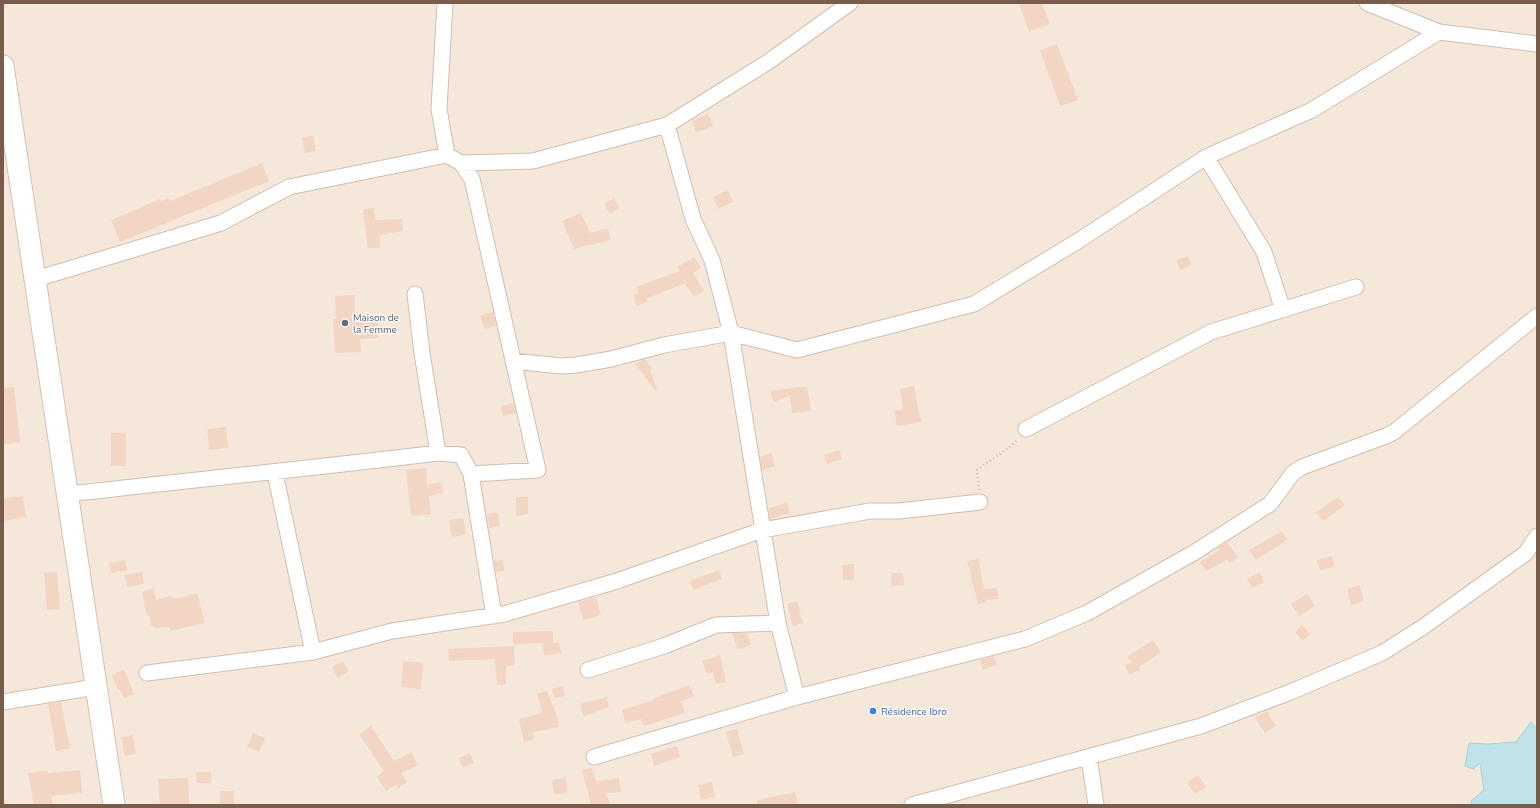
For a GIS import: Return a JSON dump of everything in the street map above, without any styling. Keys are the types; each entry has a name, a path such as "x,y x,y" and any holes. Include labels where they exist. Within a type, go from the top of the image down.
{"main road":[{"path":"3,66 114,805"}],"street":[{"path":"445,3 439,109 447,155"},
{"path":"461,163 533,161 667,124 768,62 850,3"},
{"path":"1367,3 1440,32 1537,44"},
{"path":"513,361 561,366 576,365 611,359 664,345 731,333 797,350 974,304 1078,241 1206,157 1312,110 1440,32"},
{"path":"667,124 678,158 693,219 712,260 731,333 778,623 797,697"},
{"path":"36,279 221,223 289,187 447,155 461,163 472,179 538,470 471,474"},
{"path":"1206,157 1264,252 1283,310"},
{"path":"1026,429 1211,332 1356,287"},
{"path":"415,294 422,353 438,453"},
{"path":"594,757 797,697 1025,640 1086,613 1195,552 1270,504 1293,473 1302,467 1314,461 1394,432 1537,316"},
{"path":"68,494 227,476 275,473 438,453 461,454 471,474 494,616"},
{"path":"275,473 313,652"},
{"path":"147,673 313,652 392,631 494,616 617,581 762,530 870,511 900,511 980,502"},
{"path":"912,805 1201,726 1288,693 1382,653 1531,556 1537,536"},
{"path":"588,670 664,646 716,625 778,623"},
{"path":"3,702 96,687"},
{"path":"1089,757 1096,805"}],"path":[{"path":"980,502 977,470 1011,446 1026,429"}],"shaded area":[{"path":"3,3 1537,3 1537,805 3,805"}],"water":[{"path":"1531,722 1537,729 1537,805 1471,805 1471,801 1484,790 1480,763 1474,769 1465,766 1469,743 1488,744 1516,742"}],"building":[{"path":"1019,3 1042,3 1050,24 1029,32"},
{"path":"1057,44 1078,100 1060,106 1040,50"},
{"path":"708,114 713,126 696,132 692,120"},
{"path":"313,135 316,151 305,153 302,138"},
{"path":"262,163 269,181 120,242 111,220 160,199 161,201 169,198 170,201"},
{"path":"728,190 733,202 718,209 713,197"},
{"path":"614,198 619,208 610,214 604,204"},
{"path":"374,208 375,220 402,219 403,231 380,235 380,248 368,248 363,209"},
{"path":"581,213 590,233 608,228 611,240 574,249 562,221"},
{"path":"1188,256 1191,265 1180,270 1177,260"},
{"path":"694,257 701,268 693,273 704,291 694,297 685,283 646,299 647,302 637,306 633,295 639,293 636,287 680,271 677,267"},
{"path":"355,295 354,321 378,320 379,338 360,339 361,352 335,353 333,319 336,319 335,296"},
{"path":"493,312 496,326 484,329 480,315"},
{"path":"645,359 652,369 650,370 657,389 655,390 635,364"},
{"path":"807,386 811,411 792,413 790,395 774,402 770,391"},
{"path":"914,386 921,422 897,426 894,411 903,409 900,389"},
{"path":"14,387 20,442 3,444 3,388"},
{"path":"514,403 516,413 503,416 500,406"},
{"path":"226,427 228,448 209,450 207,429"},
{"path":"111,433 126,433 126,466 111,466"},
{"path":"839,450 842,459 827,464 824,455"},
{"path":"771,453 775,466 762,470 760,457"},
{"path":"426,468 427,485 441,482 443,493 429,496 431,514 411,516 406,470"},
{"path":"23,496 26,517 3,521 3,499"},
{"path":"516,497 528,497 528,514 516,516"},
{"path":"1338,497 1345,505 1323,521 1316,512"},
{"path":"787,503 790,513 770,519 769,508"},
{"path":"498,513 500,526 489,528 487,514"},
{"path":"463,518 466,534 452,537 449,520"},
{"path":"1282,531 1287,540 1256,560 1249,550"},
{"path":"1227,542 1238,557 1230,563 1227,560 1206,571 1200,562 1220,550 1218,548"},
{"path":"1332,556 1335,567 1320,570 1317,560"},
{"path":"978,559 984,589 997,588 999,599 986,600 986,602 978,604 967,561"},
{"path":"125,560 127,570 111,573 109,563"},
{"path":"503,560 504,571 496,572 494,561"},
{"path":"854,564 854,580 843,580 842,565"},
{"path":"719,570 722,579 693,590 690,581"},
{"path":"57,572 60,609 47,610 44,573"},
{"path":"142,572 144,584 127,587 125,575"},
{"path":"1260,572 1264,582 1252,588 1247,579"},
{"path":"891,573 903,573 904,585 891,586"},
{"path":"1360,585 1364,601 1351,605 1347,589"},
{"path":"154,588 156,600 170,596 175,599 197,593 205,623 170,631 169,627 155,628 151,625 150,617 146,613 142,592"},
{"path":"1307,594 1315,606 1299,616 1291,604"},
{"path":"596,597 601,615 583,620 578,602"},
{"path":"797,601 803,623 793,626 787,604"},
{"path":"1302,625 1310,634 1303,641 1295,632"},
{"path":"553,631 553,643 559,642 561,653 544,655 543,643 513,644 513,632"},
{"path":"732,633 747,633 751,645 738,650"},
{"path":"1153,640 1161,652 1139,667 1140,670 1129,675 1125,666 1132,662 1127,657"},
{"path":"514,646 515,665 506,666 506,684 497,685 495,659 449,661 448,649"},
{"path":"720,655 726,682 716,684 713,672 707,674 702,661"},
{"path":"994,656 997,665 983,670 980,660"},
{"path":"343,661 349,671 338,678 332,667"},
{"path":"403,661 423,663 421,689 401,687"},
{"path":"124,670 134,694 124,698 120,689 118,690 112,675"},
{"path":"689,685 694,696 681,702 685,713 644,726 641,719 625,723 622,710 653,700"},
{"path":"563,686 565,696 555,698 552,689"},
{"path":"547,691 558,719 559,727 533,732 534,739 524,742 519,719 542,713 537,694"},
{"path":"607,697 609,707 584,716 580,704"},
{"path":"61,702 70,748 56,751 48,704"},
{"path":"1267,711 1276,726 1265,733 1255,717"},
{"path":"371,726 394,761 411,752 418,765 401,773 407,782 398,788 396,785 386,791 377,776 384,771 359,734"},
{"path":"737,729 744,754 733,757 726,732"},
{"path":"253,733 265,738 259,752 247,747"},
{"path":"133,735 136,754 125,756 121,737"},
{"path":"677,746 680,757 654,766 651,754"},
{"path":"470,753 474,763 462,768 459,758"},
{"path":"592,768 596,781 619,778 621,792 606,793 610,805 591,805 582,770"},
{"path":"47,770 48,773 80,770 82,793 51,796 53,805 34,805 28,773"},
{"path":"196,772 211,772 211,783 197,783"},
{"path":"1198,775 1206,787 1195,794 1187,783"},
{"path":"188,778 189,805 160,805 158,779"},
{"path":"566,778 567,793 554,794 552,780"},
{"path":"712,782 715,797 701,800 698,785"},
{"path":"220,791 234,791 234,805 220,805"},
{"path":"795,792 798,805 757,805 757,800"}],"place":[{"name":"Maison de la Femme","path":"345,323"},
{"name":"Résidence Ibro","path":"873,711"}]}
